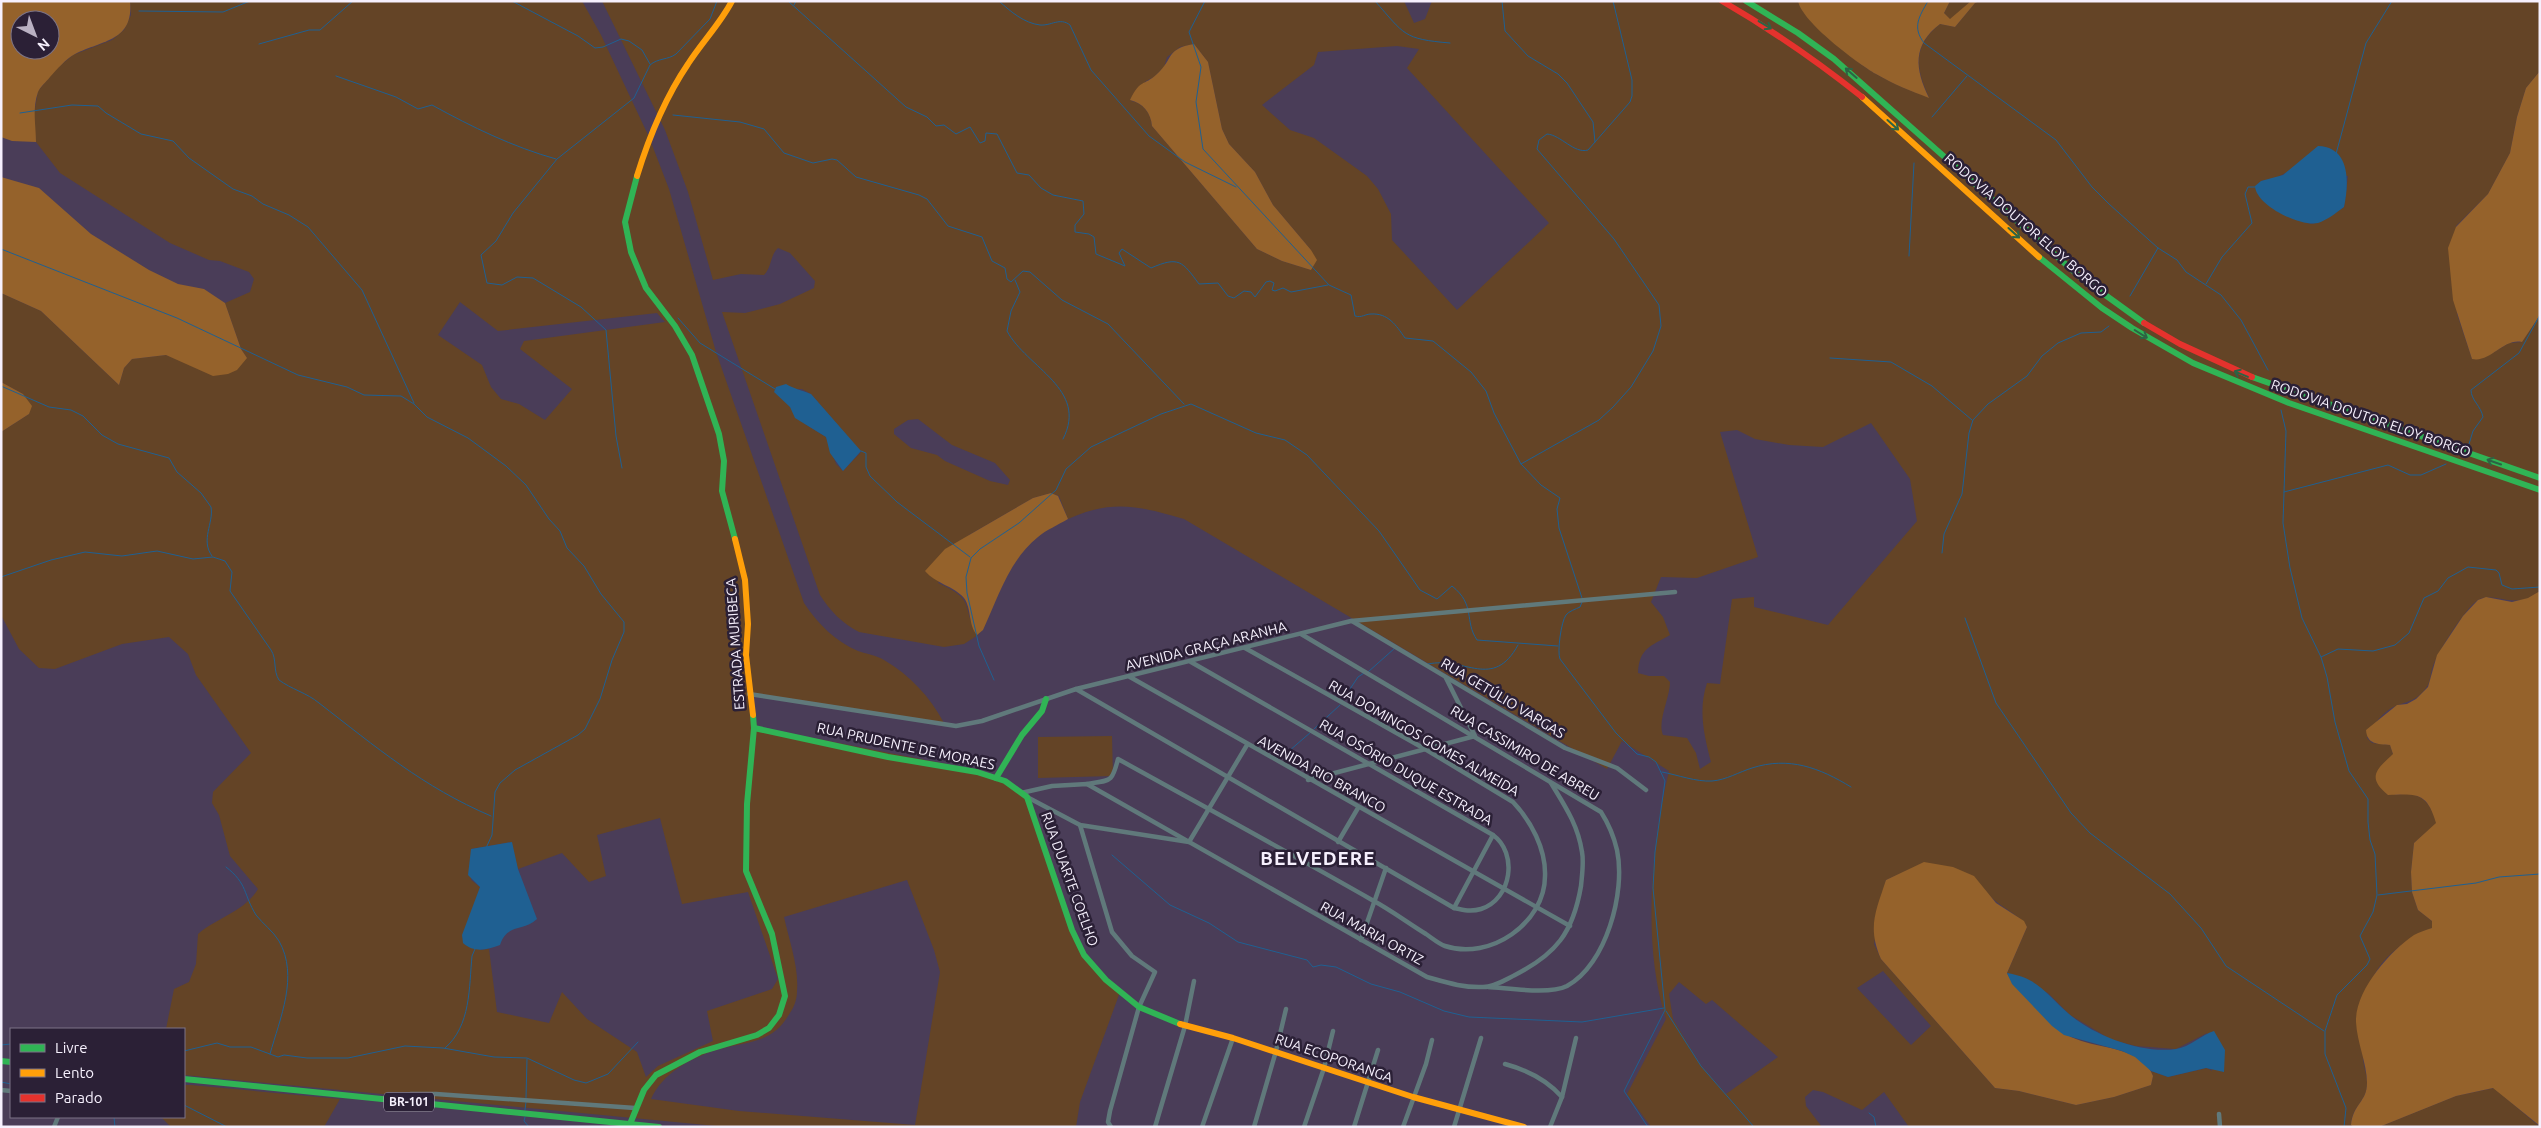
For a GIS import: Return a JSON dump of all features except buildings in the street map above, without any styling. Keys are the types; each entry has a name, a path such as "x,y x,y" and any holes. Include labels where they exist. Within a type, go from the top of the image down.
{"main road":[{"name":"ESTRADA MURIBECA","path":"630,1124 644,1090 663,1070 700,1052 757,1035 769,1028 782,1008 785,996 780,964 769,926 746,871 747,804 754,728 749,694 745,580 722,490 724,462 719,434 692,355 675,326 646,288 631,252 625,222 631,194 647,145 673,89 688,63 724,17 732,1"},
{"name":"RODOVIA DOUTOR ELOY BORGO","path":"1722,1 1773,30 1827,67 2062,276 2104,310 2150,340 2211,372 2268,397 2540,490"},
{"name":"RODOVIA DOUTOR ELOY BORGO","path":"1746,1 1798,33 1834,59 2079,276 2116,305 2162,334 2215,363 2271,386 2540,478"},
{"path":"996,778 1022,735 1042,711 1046,699"},
{"name":"RUA PRUDENTE DE MORAES","path":"754,728 996,778 1005,781 1024,795"},
{"name":"RUA DUARTE COELHO","path":"1024,795 1062,903 1084,956 1106,980 1139,1007"},
{"name":"RUA ECOPORANGA","path":"1139,1007 1185,1026 1276,1051 1413,1097 1505,1124 1524,1127"},
{"name":"BR-101","path":"185,1078 659,1127"}],"street":[{"name":"AVENIDA GRAÇA ARANHA","path":"749,694 956,726 982,721 1076,689 1351,621 1675,592"},
{"name":"RUA GETÚLIO VARGAS","path":"1351,621 1565,748 1617,768 1646,790"},
{"name":"RUA CASSIMIRO DE ABREU","path":"1301,634 1601,812 1607,822 1617,851 1618,891 1611,922 1601,951 1585,972 1567,986 1554,990 1484,987"},
{"name":"RUA DOMINGOS GOMES ALMEIDA","path":"1087,784 1113,778 1118,759 1374,901 1444,946 1461,949 1486,947 1506,939 1525,923 1537,908 1545,880 1546,863 1536,836 1521,811 1513,802 1425,749 1245,648"},
{"name":"RUA OSÓRIO DUQUE ESTRADA","path":"1191,662 1493,835 1504,847 1509,861 1508,876 1503,889"},
{"name":"AVENIDA RIO BRANCO","path":"1130,677 1308,780 1570,926"},
{"path":"1308,780 1475,736 1446,677"},
{"path":"1076,689 1454,908 1468,911 1483,908 1503,889"},
{"path":"1189,842 1247,745"},
{"name":"RUA MARIA ORTIZ","path":"1087,784 1427,977 1456,986 1484,987 1500,983 1531,967 1557,947 1570,926 1577,908 1583,854 1574,820 1551,783"},
{"path":"1024,795 1052,786 1087,784"},
{"name":"RUA PRUDENTE DE MORAES","path":"1024,795 1080,825 1189,842"},
{"path":"1338,842 1358,808"},
{"path":"1080,825 1112,932 1132,956 1155,972 1139,1007 1110,1112 1108,1122 1111,1127"},
{"path":"1454,908 1493,835"},
{"path":"1360,940 1386,868"},
{"path":"1154,1127 1185,1026 1194,980"},
{"path":"1254,1127 1286,1009"},
{"path":"1304,1127 1324,1068 1333,1031"},
{"path":"1202,1127 1233,1038"},
{"path":"1454,1127 1481,1038"},
{"path":"1550,1127 1562,1097 1576,1038"},
{"path":"1404,1127 1426,1064 1432,1040"},
{"path":"1354,1127 1378,1050"},
{"path":"1505,1064 1521,1068 1545,1082 1562,1097"},
{"path":"393,1100 411,1094 436,1094 635,1108"},
{"path":"2219,1114 2220,1127"}],"shaded area":[{"path":"1,1 130,1 130,14 122,32 106,42 72,56 40,88 35,105 36,142 12,141 1,137"},
{"path":"130,1 582,1 601,35 649,137 669,189 716,352 804,603 821,625 834,637 858,651 881,658 911,680 926,696 944,723 751,693 757,727 961,767 1006,781 1030,796 1036,827 1079,947 1120,992 1080,1102 1076,1127 727,1127 185,1075 185,1028 166,1028 174,989 189,982 196,964 198,934 246,903 258,889 230,856 219,815 212,803 213,792 251,753 196,675 188,654 169,637 122,644 55,669 39,668 19,649 1,615 1,432 29,414 23,394 1,382 1,293 41,311 119,385 124,368 132,359 166,355 177,359 247,358 241,349 225,303 250,292 254,279 249,272 220,261 209,260 170,243 60,173 36,142 33,120 38,91 56,69 73,55 112,40 124,30 131,15","holes":["460,302 498,331 657,313 665,322 524,341 520,349 572,389 545,420 519,404 501,399 491,387 482,365 438,335","660,818 682,904 748,892 778,979 772,989 707,1011 713,1041 658,1066 646,1077 637,1052 587,1019 562,992 549,1023 497,1012 489,949 480,950 476,903 480,887 471,880 471,849 511,842 518,869 562,853 589,882 606,876 597,835","907,880 934,950 940,972 915,1125 739,1111 651,1099 662,1082 678,1068 716,1050 765,1037 774,1032 790,1013 796,998 797,982 795,963 784,917"]},
{"path":"602,1 1404,1 1414,23 1425,19 1432,1 1798,1 1802,9 1820,30 1856,61 1888,81 1929,97 1919,67 1919,57 1925,40 1940,24 1955,27 1975,3 1980,1 2540,1 2540,71 2526,88 2517,117 2510,153 2488,194 2456,226 2457,314 2472,359 2491,354 2509,343 2522,342 2540,315 2540,591 2522,600 2491,597 2478,600 2473,604 2466,611 2440,651 2433,666 2429,683 2423,692 2410,701 2392,708 2383,714 2367,738 2372,743 2390,745 2393,754 2395,795 2411,794 2422,799 2431,808 2437,823 2414,843 2411,872 2412,892 2418,910 2432,921 2432,928 2397,948 2382,963 2372,980 2367,1004 2363,1046 2363,1060 2367,1079 2366,1089 2365,1095 2352,1117 2351,1124 2354,1127 1909,1127 1884,1092 1862,1110 1823,1092 1813,1090 1805,1097 1806,1106 1822,1127 1651,1127 1627,1094 1666,1019 1658,990 1654,960 1652,895 1658,831 1669,771 1622,741 1607,769 1184,519 1139,508 1112,507 1098,509 1068,519 1059,496 1051,493 1033,498 969,535 938,583 958,594 963,599 977,635 981,633 964,644 944,647 859,632 847,625 820,595 722,312 745,313 780,304 814,288 815,281 790,253 778,248 764,275 741,274 713,280 688,192 665,130","holes":["1194,44 1208,62 1222,129 1229,144 1255,172 1273,205 1311,250 1311,270 1282,261 1257,249 1152,126 1146,109 1131,101 1146,81 1154,77 1164,67 1167,57 1180,47","1397,46 1419,49 1407,68 1549,223 1457,310 1392,240 1391,214 1378,189 1367,176 1314,138 1290,130 1262,105 1314,65 1318,52","2289,171 2348,176 2344,207 2316,223 2301,221 2293,216 2278,202 2261,181 2276,178","793,389 802,389 811,394 861,452 843,471 836,464 826,437 805,424 785,401","918,419 952,445 995,463 1010,480 1008,485 990,481 945,461 937,455 911,448 894,434 894,429 908,420","1871,423 1910,479 1917,521 1828,625 1754,607 1754,597 1732,599 1720,684 1707,683 1704,693 1702,713 1711,762 1700,769 1696,753 1687,738 1663,735 1662,723 1670,682 1664,676 1649,676 1638,673 1641,658 1647,649 1670,635 1663,617 1651,602 1661,577 1697,578 1758,557 1720,432 1737,430 1755,439 1789,445 1823,447","1924,863 1989,895 2024,923 2027,927 2007,973 2048,993 2070,1015 2112,1040 2136,1046 2176,1049 2207,1033 2212,1071 2207,1068 2168,1077 2151,1071 2153,1076 2151,1085 2114,1097 2076,1105 2019,1091 1995,1088 1881,959 1874,944 1886,880","1883,971 1931,1026 1911,1045 1857,988","1679,982 1706,1004 1712,1000 1778,1057 1726,1094 1700,1064 1673,1019 1669,994"]},
{"path":"1798,1 1950,1 1944,13 1950,19 1971,1 1980,1 1975,3 1955,27 1940,24 1924,40 1919,58 1919,67 1929,98 1889,81 1856,61 1809,20"},
{"path":"1950,1 1971,1 1950,20 1944,13"},
{"path":"1194,44 1208,62 1222,129 1229,144 1255,172 1273,205 1311,250 1317,260 1311,270 1282,261 1257,249 1152,126 1150,117 1145,109 1130,100 1137,88 1162,69 1174,52"},
{"path":"2540,71 2540,315 2522,342 2509,344 2485,357 2472,359 2453,300 2448,248 2456,227 2488,194 2510,153 2517,117 2526,88"},
{"path":"1,177 39,188 91,234 149,270 178,284 204,289 225,303 241,349 247,358 237,370 228,374 213,376 166,355 132,359 124,368 119,385 41,311 1,293"},
{"path":"1,382 23,394 32,406 29,414 1,432"},
{"path":"1051,493 1058,496 1068,519 1041,534 1019,557 1005,580 983,630 977,635 972,627 964,598 925,571 945,549 1033,498"},
{"path":"2540,591 2540,1126 2493,1088 2456,1096 2379,1127 2354,1127 2351,1125 2352,1118 2365,1095 2367,1083 2357,1030 2357,1010 2367,985 2394,951 2414,935 2432,928 2432,921 2418,910 2412,892 2411,872 2414,843 2436,823 2433,813 2425,800 2414,795 2388,795 2381,789 2377,783 2376,773 2382,764 2393,754 2390,745 2377,744 2371,741 2366,730 2397,705 2407,704 2416,699 2428,687 2437,655 2463,616 2478,600 2486,597 2512,602 2528,598"},
{"path":"1112,736 1113,776 1038,778 1038,737"},
{"path":"1924,862 1953,867 1974,876 1996,903 2024,921 2027,927 2007,973 2013,982 2060,1031 2076,1039 2120,1050 2140,1059 2148,1066 2153,1076 2151,1085 2114,1097 2076,1105 2019,1091 1995,1088 1881,959 1877,948 1874,938 1874,919 1886,880"},
{"path":"185,1085 340,1099 324,1127 171,1127 162,1118 185,1118"},
{"path":"2494,1088 2540,1127 2379,1127 2456,1096"}],"water":[{"path":"2318,146 2329,148 2337,153 2342,160 2347,178 2344,207 2318,223 2301,222 2271,208 2257,193 2255,186 2261,181 2283,175"},
{"path":"786,384 811,394 861,451 843,471 830,453 826,437 795,418 790,407 774,392 776,387"},
{"path":"512,842 518,869 537,919 532,923 507,933 500,945 485,949 467,946 463,943 462,935 480,887 468,875 471,849"},
{"path":"2007,973 2018,975 2035,983 2069,1014 2092,1029 2105,1036 2134,1046 2163,1050 2176,1049 2186,1046 2214,1031 2225,1050 2224,1072 2206,1068 2168,1077 2151,1071 2135,1057 2122,1051 2064,1035 2052,1026 2012,984"}],"waterway":[{"path":"139,11 223,12 250,1"},
{"path":"259,44 309,30 320,30 353,1"},
{"path":"512,1 578,36 595,48 603,47 621,39 629,41 642,50 650,64"},
{"path":"622,468 616,436 606,330 581,307 533,278 517,277 502,285 487,283 481,255 496,241 513,213 557,159 634,98 650,65 676,54 710,19 717,1"},
{"path":"788,1 906,107 927,117 936,126 944,125 956,134 970,127 980,143 985,141 986,133 997,134 1017,173 1029,175 1041,188 1053,195 1083,201 1084,214 1075,225 1075,232 1089,234 1094,237 1096,254 1125,266 1119,253 1122,249 1151,268 1168,262 1179,263 1188,270 1199,284 1218,283 1228,296 1234,298 1244,291 1251,292 1255,297 1266,282 1270,281 1274,283 1272,290 1275,291 1283,288 1291,292 1328,285"},
{"path":"794,5 796,1"},
{"path":"999,1 1013,13 1034,24 1044,25 1063,22 1070,25 1091,70 1149,136 1185,162 1236,187"},
{"path":"1205,1 1189,32 1201,67 1196,102 1203,149 1329,285 1351,295 1355,316 1377,314 1387,318 1395,324 1405,338 1433,341 1471,372 1486,391 1494,413 1521,464 1541,485 1560,498 1557,509 1559,528 1582,598"},
{"path":"1375,1 1406,33 1423,40 1450,43"},
{"path":"1502,1 1505,31 1528,56 1558,74 1567,83 1593,122 1595,142"},
{"path":"1521,464 1599,420 1613,407 1631,387 1653,351 1661,326 1659,305 1614,239 1537,149 1539,140 1547,134 1557,137 1583,151 1588,150 1630,102 1632,80 1613,1"},
{"path":"1928,1 1918,22 1918,32 1924,43 2056,140 2092,187 2109,204 2158,248 2177,260 2186,272 2221,295 2241,320 2268,370"},
{"path":"2336,154 2366,43 2392,1"},
{"path":"336,76 396,97 418,109 432,105 493,136 524,149 556,159"},
{"path":"1932,117 1967,76"},
{"path":"20,113 72,105 98,106 106,113 141,134 173,141 189,158 233,189 252,196 263,204 289,215 308,227 362,290 414,403"},
{"path":"673,115 740,122 764,129 784,153 813,163 832,159 837,160 856,177 927,199 948,226 982,237 992,261 1005,268 1007,279 1011,282 1023,271 1030,272 1062,300 1108,324 1184,404"},
{"path":"1909,256 1914,163"},
{"path":"2206,284 2222,257 2252,223 2245,194 2248,187 2257,187"},
{"path":"2130,296 2158,248"},
{"path":"1,249 177,318 298,375 347,387 364,395 401,396 414,404 427,417 468,438 506,466 526,485 549,519 560,531 567,548 584,566 601,594 624,622 624,632 612,660 600,699 585,729 578,735 515,770 500,783 495,792 492,835 486,848"},
{"path":"1015,280 1020,292 1011,311 1007,331 1016,344 1052,380 1062,393 1068,406 1069,422 1063,439"},
{"path":"2469,444 2473,431 2483,417 2471,394 2471,390 2519,353 2540,315"},
{"path":"678,318 700,343 775,389"},
{"path":"1942,553 1944,534 1962,494 1969,433 1973,420 1988,404 2027,376 2042,356 2058,343 2081,333 2101,332 2109,326"},
{"path":"1830,358 1891,362 1932,386 1972,420"},
{"path":"1,386 49,407 71,410 83,416 102,435 118,444 169,458 177,472 201,493 211,507 207,544 212,556"},
{"path":"994,680 979,646 967,593 966,577 971,558 980,549 1019,523 1056,490 1066,469 1091,447 1161,414 1191,404 1256,433 1285,440 1307,455 1379,531 1420,590 1437,599 1452,586 1459,593 1467,606 1473,633 1477,640 1558,646"},
{"path":"2281,410 2286,431 2283,523 2290,568 2302,618 2321,657 2327,677 2335,722 2349,771 2368,799 2370,840 2375,854 2377,895 2373,912 2360,936 2370,959 2367,965 2337,995 2325,1031 2325,1054 2346,1108 2344,1127"},
{"path":"861,451 866,453 866,467 870,476 897,502 970,557"},
{"path":"2284,492 2388,465 2410,475 2421,475 2446,464"},
{"path":"1,577 51,560 85,552 122,556 157,551 193,559 213,557 225,561 232,572 230,591 271,650 279,680 314,700 422,779 466,805 491,816"},
{"path":"2321,657 2338,649 2373,651 2395,645 2409,633 2424,598 2438,591 2448,578 2468,567 2496,570 2499,573 2502,585 2512,589 2540,587"},
{"path":"1582,602 1580,607 1569,612 1564,619 1559,644 1560,659 1616,733 1637,754 1649,757 1656,762 1665,781 1655,852 1653,888 1665,1010 1624,1091 1648,1127"},
{"path":"1965,618 1996,703 2071,813 2090,833 2170,894 2201,928 2226,966 2324,1031"},
{"path":"1428,664 1454,664 1488,669 1499,666 1508,659 1518,645"},
{"path":"1368,672 1395,648"},
{"path":"1342,701 1358,677 1364,673"},
{"path":"1314,729 1340,705"},
{"path":"1282,753 1289,751 1311,732"},
{"path":"1662,772 1712,781 1752,768 1779,763 1816,769 1851,787"},
{"path":"1112,855 1170,905 1209,923 1238,942 1307,960 1313,967 1321,965 1336,967 1371,984 1400,992 1444,1011 1469,1017 1582,1022 1664,1008"},
{"path":"226,867 242,884 256,915 277,937 285,954 288,983 286,997 270,1054"},
{"path":"2378,895 2476,883 2499,877 2540,874"},
{"path":"445,1048 454,1039 464,1017 469,993 472,956 475,949"},
{"path":"1666,1011 1701,1066 1754,1127"},
{"path":"185,1051 217,1043 230,1047 251,1047 278,1057 284,1055 307,1058 348,1058 405,1046 443,1048 494,1057 527,1058 574,1080 586,1083 608,1074 638,1042"},
{"path":"1,1045 10,1044"},
{"path":"526,1098 527,1059"},
{"path":"1,1082 10,1084"},
{"path":"525,1110 526,1102"},
{"path":"185,1106 227,1127"},
{"path":"1869,1113 1874,1117 1876,1127"},
{"path":"525,1117 524,1121 529,1127"},
{"path":"114,1118 115,1127"}],"traffic: fast":[{"path":"1746,1 1798,33 1834,59 2079,276 2144,323"},
{"path":"637,176 625,222 631,252 646,288 675,326 692,355 719,434 724,461 722,491 735,539"},
{"path":"2039,257 2102,308 2132,328 2193,363 2289,403 2540,490"},
{"path":"2252,377 2540,478"},
{"path":"996,778 1022,735 1042,711 1046,699"},
{"path":"630,1124 644,1090 656,1075 700,1052 757,1035 769,1028 779,1015 785,996 772,934 746,871 747,804 754,728 753,715"},
{"path":"754,728 888,757 977,772 1005,781 1027,797 1072,930 1084,955 1106,980 1139,1007 1180,1024"},
{"path":"1,1061 10,1062"},
{"path":"185,1079 659,1127"}],"traffic: slow":[{"path":"637,176 652,132 672,90 693,56 732,1"},
{"path":"1862,97 2039,257"},
{"path":"735,539 745,580 748,624 746,655 753,715"},
{"path":"1180,1024 1233,1038 1413,1097 1524,1127"}],"traffic: jam":[{"path":"1722,1 1794,46 1862,97"},
{"path":"2144,323 2180,344 2252,377"}],"district":[{"name":"BELVEDERE","path":"1318,858"}]}
